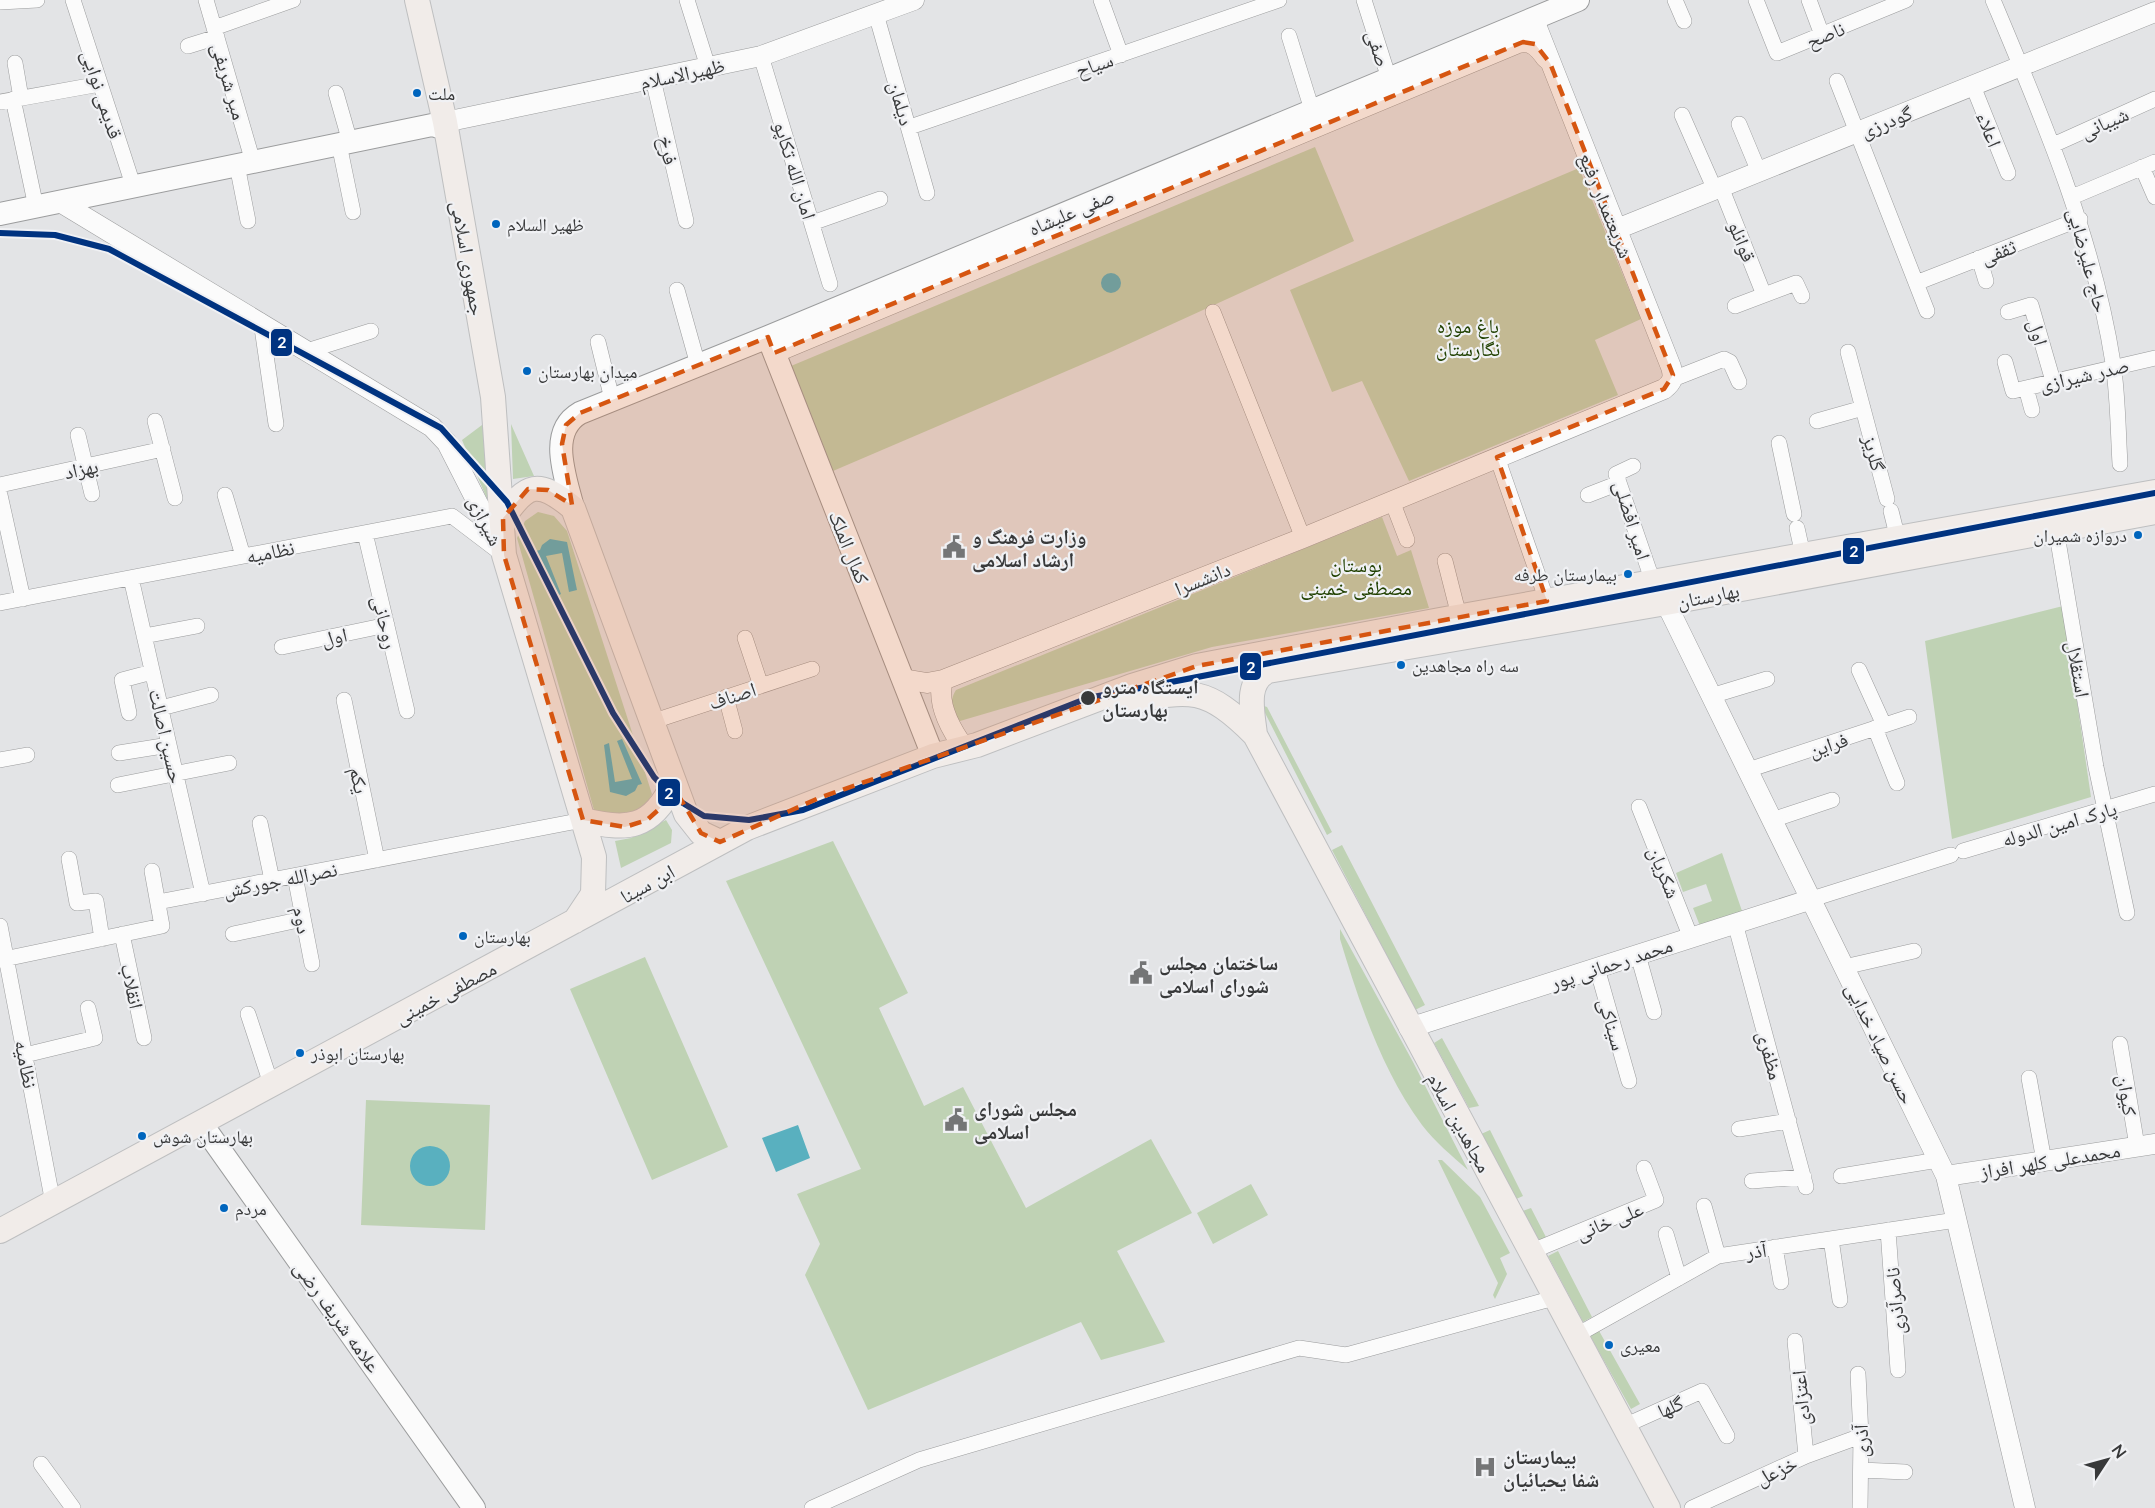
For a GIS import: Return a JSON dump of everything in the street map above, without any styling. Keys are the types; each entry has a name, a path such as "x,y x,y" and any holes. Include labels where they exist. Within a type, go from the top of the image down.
{"main road":[{"name":"جمهوری اسلامی","path":"417,0 445,126 494,397 502,518"},
{"name":"صفی علیشاه","path":"573,508 561,458 566,425 580,413 698,365 771,345 1312,110 1392,88 1578,0"},
{"path":"0,214 432,125 445,126"},
{"name":"کمال الملک","path":"771,345 933,756"},
{"path":"574,923 592,894 595,874 594,857 504,555 502,518 518,495 528,489 548,490 573,508 673,784 686,814 701,833 720,842"},
{"name":"بهارستان","path":"720,842 747,828 933,756 965,749 1048,720 1132,686 1197,666 1459,616 2155,492"},
{"name":"بهارستان","path":"1255,735 1252,690 1258,676 1268,671 1666,603 2155,512"},
{"name":"بهارستان","path":"1048,720 1171,693 1193,693 1220,704 1255,735"},
{"name":"مجاهدین اسلام","path":"1255,735 1409,1028 1668,1508"},
{"path":"583,820 625,827 646,820 664,805 673,784"},
{"name":"ابن سینا","path":"574,923 720,842"},
{"name":"مصطفی خمینی","path":"0,1231 574,923"},
{"name":"علامه شریف رضی","path":"201,1123 474,1508"}],"street":[{"path":"6,1 37,0"},
{"name":"قدیمی نوایی","path":"73,0 134,188"},
{"name":"میر شریفی","path":"206,0 216,33 245,164 248,221"},
{"path":"188,46 293,0"},
{"path":"687,0 708,67"},
{"name":"ظهیرالاسلام","path":"445,126 761,56 914,0"},
{"path":"1101,0 1121,55"},
{"name":"سیاح","path":"910,127 1121,55 1236,7 1279,0"},
{"name":"صفی","path":"1364,0 1392,88"},
{"path":"1674,0 1684,21"},
{"name":"ناصح","path":"1756,0 1777,53 1903,1"},
{"path":"1809,0 1822,35"},
{"name":"حاج علیرضایی","path":"1993,0 2053,145 2080,219 2095,273 2114,366 2120,464"},
{"name":"دیلمان","path":"876,14 927,193"},
{"name":"گودرزی","path":"1617,229 2021,66 2153,18"},
{"name":"شریعتمدار رفیع","path":"1534,20 1671,367 1669,384"},
{"path":"1289,36 1312,110"},
{"name":"صفی علیشاه","path":"771,345 1392,88 1518,43 1535,44 1550,63"},
{"name":"امان الله تکاپو","path":"761,56 830,284"},
{"path":"15,63 11,100 36,207"},
{"name":"فرخ","path":"653,79 686,221"},
{"path":"1837,81 1927,311"},
{"path":"11,100 100,84"},
{"name":"اعلاء","path":"1973,86 2008,173"},
{"path":"336,93 353,212"},
{"name":"شیبانی","path":"2053,145 2155,99"},
{"name":"قوانلو","path":"1682,115 1718,188 1764,295"},
{"path":"1738,124 1759,172"},
{"path":"2072,197 2149,164 2155,197"},
{"path":"812,223 880,199"},
{"name":"شیرازی","path":"60,202 261,321 432,427 447,443 504,555"},
{"name":"ثقفی","path":"1916,283 2080,219"},
{"path":"1979,258 1986,281"},
{"path":"1735,306 1796,283 1802,296"},
{"path":"677,290 698,365"},
{"name":"اول","path":"2008,312 2031,305 2053,381"},
{"path":"1213,312 1303,537"},
{"path":"261,321 276,424"},
{"path":"307,351 371,331"},
{"path":"598,342 612,399"},
{"name":"گلریز","path":"1848,352 1898,539"},
{"name":"صدر شیرازی","path":"2019,390 2155,358"},
{"path":"1669,384 1724,359 1730,362 1739,382"},
{"path":"2005,362 2032,410"},
{"name":"دانشسرا","path":"903,679 927,683 943,680 1392,501 1669,384"},
{"name":"گلریز","path":"1817,421 1863,408"},
{"path":"155,421 175,498"},
{"path":"78,435 92,494"},
{"path":"1779,443 1803,555"},
{"name":"بهزاد","path":"0,485 163,449"},
{"path":"1497,457 1547,601"},
{"name":"امیر افضلی","path":"1633,466 1616,474 1653,582"},
{"path":"1588,495 1619,483"},
{"path":"0,495 6,557 23,599"},
{"path":"225,495 243,556"},
{"path":"1392,501 1407,540"},
{"name":"نظامیه","path":"0,603 452,516 504,555"},
{"name":"استقلال","path":"2056,529 2105,809 2127,913"},
{"name":"روحانی","path":"365,533 407,711"},
{"path":"1445,561 1459,616"},
{"name":"حسین اصالت","path":"131,578 203,894"},
{"name":"حسن صیاد خدایی","path":"1666,603 1942,1168 2025,1508"},
{"name":"اول","path":"282,647 387,625"},
{"path":"144,636 196,626"},
{"path":"745,638 761,686"},
{"name":"اصناف","path":"651,722 812,669"},
{"path":"1859,670 1897,783"},
{"path":"129,713 122,680 152,672"},
{"path":"943,680 941,697 951,727 965,749"},
{"path":"1711,696 1767,680"},
{"path":"160,708 211,695"},
{"path":"726,698 735,731"},
{"name":"یکم","path":"344,700 376,860"},
{"name":"فراین","path":"1748,770 1909,717"},
{"path":"119,753 169,745"},
{"path":"0,760 27,755"},
{"path":"118,785 229,763"},
{"name":"پارک امین الدوله","path":"1812,899 2155,794"},
{"path":"1772,820 1832,800"},
{"name":"شکریان","path":"1639,807 1691,938"},
{"name":"نصرالله جورکش","path":"158,902 583,820"},
{"path":"260,823 272,880"},
{"path":"69,859 77,903 96,901 102,939"},
{"path":"3,959 162,926 152,870"},
{"name":"دوم","path":"295,876 312,964"},
{"name":"محمد رحمانی پور","path":"1409,1028 1812,899"},
{"path":"233,934 303,920"},
{"name":"مظفری","path":"1735,923 1805,1182 1752,1181"},
{"name":"نظامیه","path":"0,926 3,959 25,1055 53,1203"},
{"name":"انقلاب","path":"122,934 144,1038"},
{"path":"1844,967 1914,951"},
{"path":"1638,955 1654,1012"},
{"name":"سیناکی","path":"1597,968 1629,1080"},
{"path":"25,1055 95,1038 88,1008"},
{"path":"248,1014 271,1084"},
{"name":"کیوان","path":"2120,1044 2146,1145"},
{"path":"2029,1078 2044,1161"},
{"path":"1739,1129 1788,1121"},
{"name":"محمدعلی کلهر افراز","path":"1942,1168 2044,1161 2146,1145"},
{"name":"علی خانی","path":"1530,1252 1656,1200 1644,1168"},
{"path":"1841,1176 1942,1168"},
{"path":"1704,1206 1718,1256"},
{"name":"آذر","path":"1575,1336 1718,1256 1956,1220"},
{"name":"ناصرآذری","path":"1888,1230 1898,1370"},
{"path":"1666,1234 1679,1278"},
{"path":"1831,1239 1840,1300"},
{"path":"1775,1247 1781,1282"},
{"path":"812,1508 919,1460 1299,1348 1346,1355 1554,1298"},
{"name":"اعتزادی","path":"1795,1341 1806,1456"},
{"name":"آذری","path":"1858,1374 1861,1436 1860,1508"},
{"name":"گلها","path":"1624,1426 1702,1391 1727,1436"},
{"name":"خزعل","path":"1692,1508 1806,1456 1861,1436"},
{"path":"41,1464 73,1508"},
{"path":"1861,1470 1905,1472"}],"highlighted area":[{"path":"1523,42 1535,44 1550,63 1673,375 1664,389 1497,457 1547,601 1197,666 819,798 720,842 701,833 677,793 647,820 625,827 583,820 504,555 503,518 528,489 548,490 572,505 562,444 566,425 580,413 768,337 774,353"}],"green space":[{"path":"1315,147 1354,241 1111,352 833,471 791,366"},
{"name":"باغ موزه نگارستان","path":"1579,168 1641,319 1595,340 1618,395 1409,481 1362,381 1332,392 1290,290"},
{"path":"490,419 490,506 462,440"},
{"path":"511,424 534,476 513,479"},
{"path":"538,512 554,516 567,531 652,794 641,808 634,812 611,814 594,810 517,538 525,521"},
{"name":"بوستان مصطفی خمینی","path":"1382,517 1397,556 1411,550 1429,608 1212,647 960,721 955,713 952,702 956,690"},
{"path":"2063,606 2091,797 1952,839 1925,641"},
{"path":"1261,705 1267,707 1332,832 1327,835"},
{"path":"666,820 672,830 671,843 621,868 615,841 631,838"},
{"path":"833,841 908,993 879,1008 924,1106 963,1087 1026,1208 1151,1139 1192,1213 1117,1251 1165,1342 1101,1360 1081,1322 868,1410 805,1275 820,1244 797,1194 861,1169 726,881"},
{"path":"1342,845 1425,1005 1415,1010 1332,850"},
{"path":"1722,853 1742,911 1700,926 1693,908 1712,901 1706,884 1683,892 1676,873"},
{"path":"1340,929 1413,1062 1468,1170 1422,1125 1395,1082 1383,1059 1355,987 1340,939"},
{"path":"645,957 728,1147 652,1180 570,989"},
{"path":"1442,1038 1479,1106 1469,1108 1434,1043"},
{"path":"366,1100 490,1105 485,1230 361,1225"},
{"path":"1490,1130 1523,1196 1514,1200 1479,1135"},
{"path":"1438,1160 1442,1160 1480,1197 1510,1253 1500,1258 1507,1274 1495,1299 1493,1295 1498,1283"},
{"path":"1251,1184 1268,1215 1213,1244 1197,1213"},
{"path":"1531,1208 1548,1241 1537,1243 1520,1212"},
{"path":"1558,1251 1592,1317 1583,1322 1548,1256"},
{"path":"1598,1329 1640,1404 1631,1409 1589,1334"}],"water":[{"path":"1111,273 1118,276 1121,283 1118,290 1111,293 1104,290 1101,283 1104,276"},
{"path":"550,539 567,542 577,590 569,592 562,553 546,556 561,594 557,596 536,551 540,550 542,545"},
{"path":"622,739 642,784 626,796 610,792 604,745 609,743 615,782 632,779 617,741"},
{"path":"798,1125 810,1158 776,1172 762,1138"},
{"path":"430,1146 438,1147 444,1152 449,1158 449,1174 444,1180 438,1185 430,1186 422,1185 416,1180 411,1174 410,1166 411,1158 416,1152 422,1147"}],"transit line":[{"name":"2","path":"0,233 55,235 109,249 441,428 507,502 613,713 654,777 673,797 704,816 749,820 803,810 1088,698 2155,493"}],"place":[{"name":"ملت","path":"417,93"},
{"name":"ظهیر السلام","path":"496,224"},
{"name":"میدان بهارستان","path":"527,371"},
{"name":"دروازه شمیران","path":"2138,535"},
{"name":"وزارت فرهنگ و ارشاد اسلامی","path":"954,547"},
{"name":"بیمارستان طرفه","path":"1628,574"},
{"name":"سه راه مجاهدین","path":"1401,665"},
{"name":"ایستگاه مترو بهارستان","path":"1088,698"},
{"name":"بهارستان","path":"463,936"},
{"name":"ساختمان مجلس شورای اسلامی","path":"1141,973"},
{"name":"بهارستان ابوذر","path":"300,1053"},
{"name":"مجلس شورای اسلامی","path":"956,1120"},
{"name":"بهارستان شوش","path":"142,1136"},
{"name":"مردم","path":"224,1208"},
{"name":"معیری","path":"1609,1345"},
{"name":"بیمارستان شفا یحیائیان","path":"1485,1467"}]}
